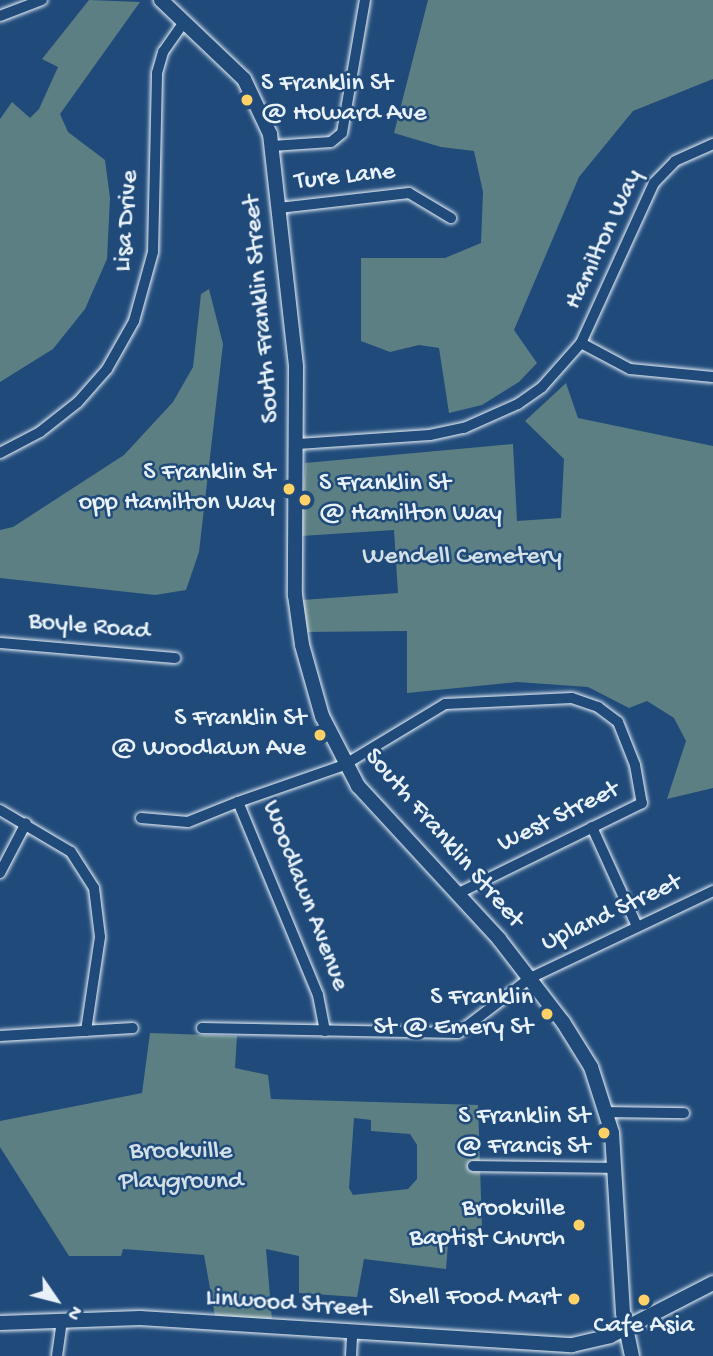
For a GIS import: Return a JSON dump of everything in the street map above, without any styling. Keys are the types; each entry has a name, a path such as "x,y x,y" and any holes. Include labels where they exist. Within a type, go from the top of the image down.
{"main road":[{"name":"South Franklin Street","path":"161,0 244,79 267,122 272,146 296,367 298,444 294,572 298,620 322,716 344,765 381,813 458,893 530,978 580,1048 608,1112 616,1168 625,1328 632,1356"},
{"name":"Linwood Street","path":"0,1323 113,1318 352,1335 572,1345 599,1340 713,1283"}],"street":[{"path":"0,16 42,0"},
{"path":"272,146 331,142 342,133 365,0"},
{"name":"Lisa Drive","path":"0,453 40,432 78,402 107,369 134,321 153,252 157,73 163,52 186,21"},
{"name":"Hamilton Way","path":"298,444 464,428 501,413 542,387 581,343 654,183 675,161 713,144"},
{"name":"Ture Lane","path":"279,208 409,193 451,218"},
{"name":"Hamilton Way","path":"581,343 630,369 713,377"},
{"name":"Boyle Road","path":"0,643 175,658"},
{"name":"Woodlawn Avenue","path":"325,1031 318,995 238,802 344,765 445,704 572,698 598,707 618,722 635,765 642,803"},
{"path":"141,818 188,822 238,802"},
{"name":"West Street","path":"458,893 642,803"},
{"path":"0,810 71,852 89,875 98,902 100,937 86,1031"},
{"path":"0,873 26,823"},
{"path":"592,827 637,926"},
{"name":"Upland Street","path":"202,1028 458,1033 530,978 713,891"},
{"path":"0,1036 133,1028"},
{"path":"608,1112 684,1113"},
{"path":"473,1166 616,1168"},
{"path":"58,1356 62,1321"},
{"path":"351,1356 352,1335"}],"green space":[{"path":"89,0 140,2 60,114 68,132 105,160 110,198 107,259 85,309 53,349 0,382 0,119 12,102 30,118 39,109 58,67 42,59"},
{"path":"428,0 713,0 713,79 633,111 579,177 514,330 537,363 519,382 482,405 449,413 439,348 419,345 390,352 361,341 361,258 445,258 481,243 483,192 474,151 441,147 394,133"},
{"path":"209,289 223,344 199,552 186,590 155,595 0,578 0,530 13,527 124,455 173,402 193,367 201,294"},
{"name":"Wendell Cemetery","path":"566,383 578,418 713,446 713,788 667,799 686,741 674,718 647,701 629,708 588,687 517,682 407,693 407,631 306,632 302,600 398,593 394,530 301,536 305,463 513,444 517,521 561,518 564,459 525,421"},
{"name":"Brookville Playground","path":"150,1033 237,1036 235,1068 268,1075 271,1099 478,1105 482,1228 449,1232 446,1269 364,1259 357,1297 299,1293 299,1256 266,1249 272,1320 215,1316 204,1255 123,1249 121,1256 69,1256 0,1147 0,1121 142,1093","holes":["354,1118 371,1120 371,1131 410,1134 417,1145 417,1179 408,1189 353,1195 349,1188"]}],"place":[{"name":"S Franklin St @ Howard Ave","path":"247,100"},
{"name":"S Franklin St opp Hamilton Way","path":"289,489"},
{"name":"S Franklin St @ Hamilton Way","path":"305,500"},
{"name":"S Franklin St @ Woodlawn Ave","path":"320,735"},
{"name":"S Franklin St @ Emery St","path":"547,1014"},
{"name":"S Franklin St @ Francis St","path":"604,1133"},
{"name":"Brookville Baptist Church","path":"579,1225"},
{"name":"Shell Food Mart","path":"574,1299"},
{"name":"Cafe Asia","path":"644,1300"}]}
